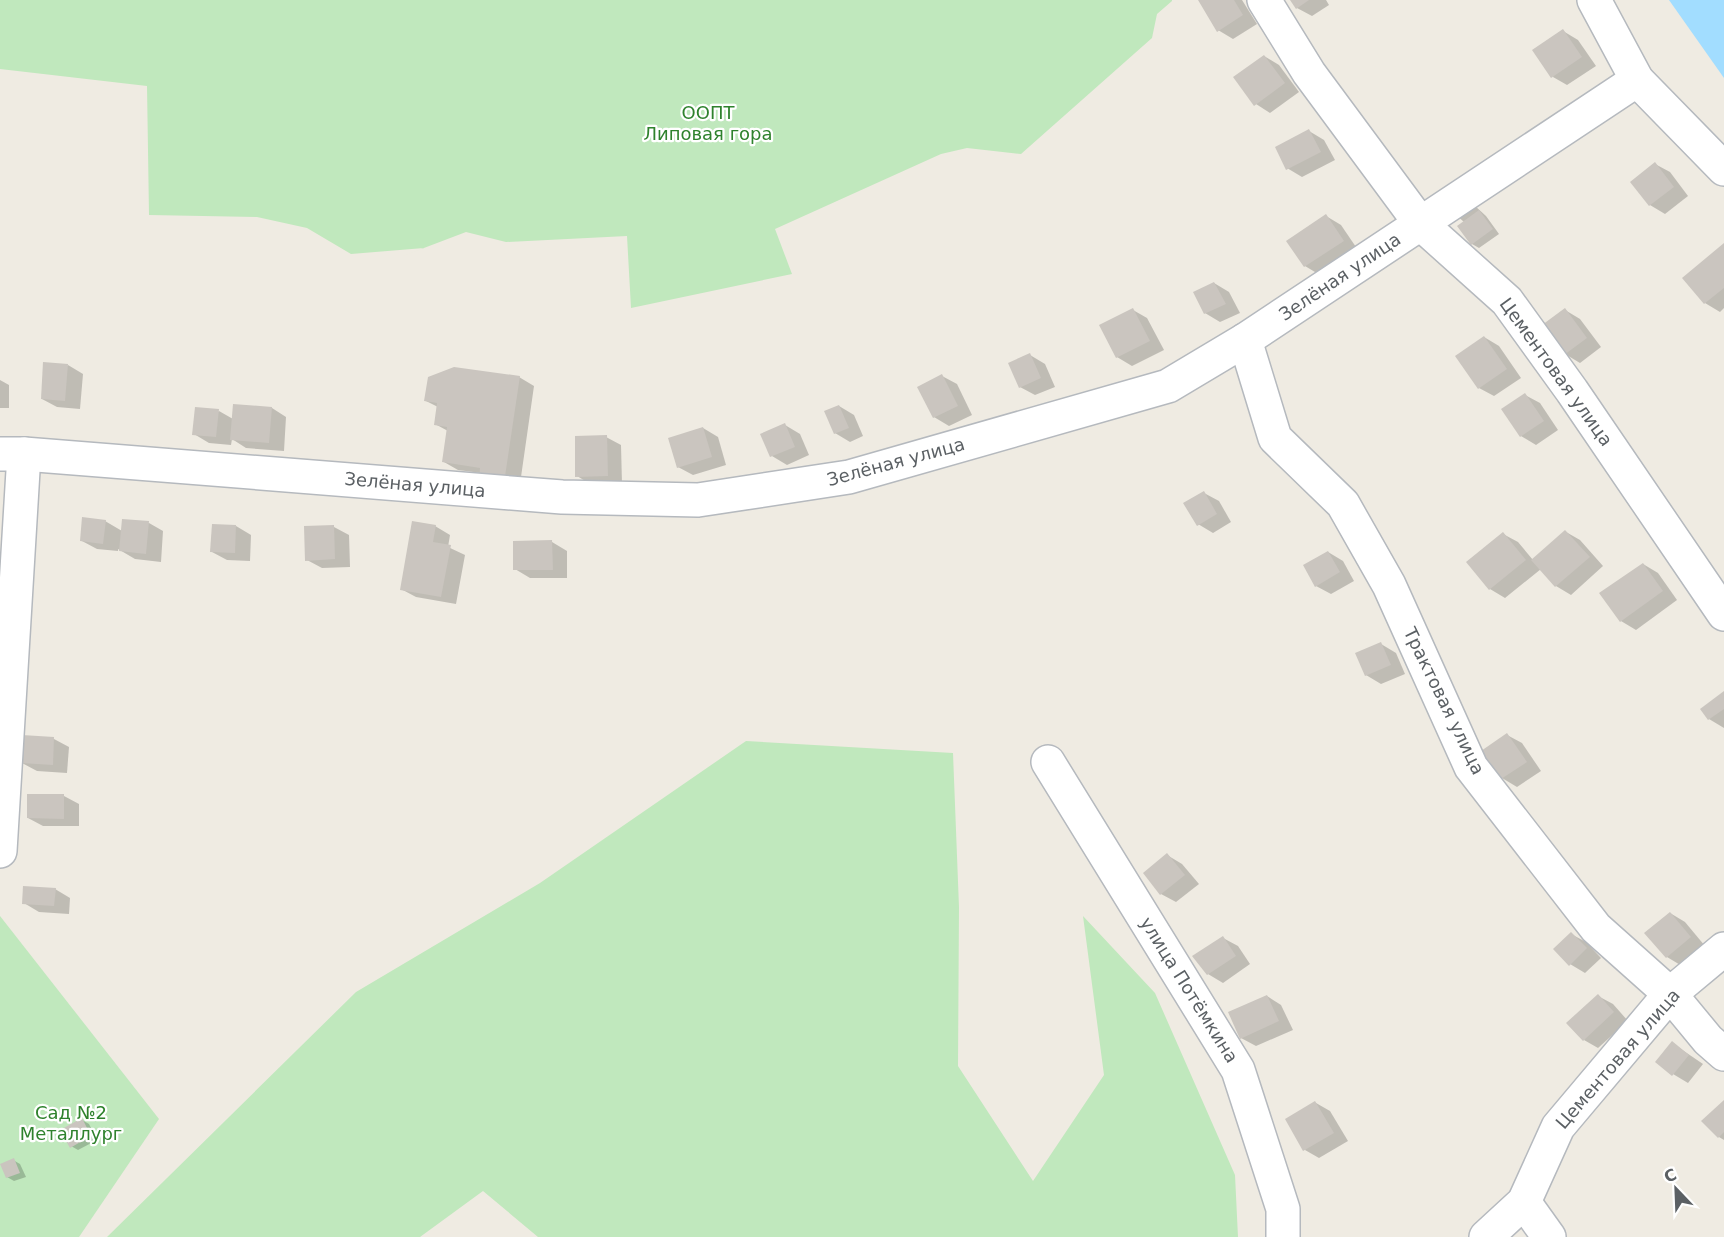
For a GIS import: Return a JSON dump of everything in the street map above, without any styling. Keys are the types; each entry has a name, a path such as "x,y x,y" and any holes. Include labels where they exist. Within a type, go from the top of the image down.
{"street":[{"name":"Цементовая улица","path":"1264,0 1309,73 1420,223 1507,301 1572,391 1724,615"},
{"path":"1594,0 1637,80 1724,169"},
{"name":"Зелёная улица","path":"0,851 12,454 562,497 698,500 849,477 1168,386 1245,340 1637,80"},
{"name":"Трактовая улица","path":"1245,340 1275,438 1343,504 1389,585 1471,767 1596,928 1670,994 1708,1040 1724,1054"},
{"name":"улица Потёмкина","path":"1048,762 1238,1070 1284,1209 1283,1237"},
{"name":"Цементовая улица","path":"1486,1237 1524,1202 1558,1127 1670,994 1724,950"},
{"path":"1524,1202 1549,1237"}],"green space":[{"name":"ООПТ Липовая гора","path":"0,0 1172,1 1157,14 1152,38 1021,154 967,148 941,154 775,229 792,274 631,308 627,236 506,242 466,232 424,248 351,254 307,228 257,217 149,215 147,86 0,69"},
{"path":"746,741 953,753 959,907 958,1066 1033,1181 1104,1075 1083,916 1155,993 1235,1175 1238,1237 538,1237 483,1191 420,1237 107,1237 356,992 540,883"},
{"name":"Сад №2 Металлург","path":"0,916 159,1119 79,1237 0,1237"}],"water":[{"path":"1669,0 1724,0 1724,78"}],"building":[{"path":"1198,0 1234,0 1243,15 1217,32"},
{"path":"1290,0 1309,0 1296,9"},
{"path":"1563,29 1582,57 1551,78 1532,50"},
{"path":"1264,55 1285,83 1254,106 1233,77"},
{"path":"1309,129 1321,152 1286,170 1275,147"},
{"path":"1655,162 1674,187 1649,206 1630,182"},
{"path":"1479,210 1493,229 1471,245 1457,226"},
{"path":"1326,214 1344,241 1304,267 1286,241"},
{"path":"1724,243 1724,288 1704,304 1682,278"},
{"path":"1214,282 1226,304 1204,314 1193,292"},
{"path":"1133,308 1150,341 1116,358 1099,325"},
{"path":"1565,308 1587,338 1564,355 1542,325"},
{"path":"1484,336 1507,369 1478,389 1455,356"},
{"path":"1030,353 1041,378 1019,388 1008,363"},
{"path":"43,362 68,364 65,401 41,399"},
{"path":"454,367 520,376 504,483 479,480 480,468 442,462 447,427 434,425 437,403 424,401 428,377"},
{"path":"942,374 958,406 933,418 917,387"},
{"path":"1525,393 1544,421 1520,437 1501,409"},
{"path":"233,404 272,407 269,443 230,440"},
{"path":"839,405 849,428 834,434 824,411"},
{"path":"195,407 219,409 216,437 192,435"},
{"path":"785,423 795,447 770,457 760,434"},
{"path":"703,427 712,457 677,468 668,438"},
{"path":"607,435 608,476 575,477 575,436"},
{"path":"1204,491 1217,514 1197,526 1183,503"},
{"path":"82,517 106,520 103,544 80,541"},
{"path":"122,519 149,521 146,554 119,551"},
{"path":"412,521 436,525 433,542 451,545 441,597 400,590"},
{"path":"212,524 236,525 235,553 210,552"},
{"path":"334,525 335,559 305,561 304,526"},
{"path":"1565,530 1590,557 1555,587 1531,560"},
{"path":"1503,532 1526,560 1489,590 1466,562"},
{"path":"552,540 553,570 513,570 513,541"},
{"path":"1328,551 1340,572 1315,587 1303,565"},
{"path":"1643,563 1663,591 1620,622 1599,593"},
{"path":"1381,642 1391,665 1365,676 1355,653"},
{"path":"1724,691 1724,709 1708,720 1700,709"},
{"path":"1507,733 1527,762 1501,779 1481,751"},
{"path":"22,735 54,737 53,765 21,763"},
{"path":"27,794 64,794 64,819 27,818"},
{"path":"1167,853 1185,875 1160,895 1143,873"},
{"path":"23,886 56,888 54,906 22,904"},
{"path":"1670,912 1691,937 1666,958 1644,933"},
{"path":"1571,932 1587,948 1569,966 1553,949"},
{"path":"1223,936 1236,956 1207,975 1192,956"},
{"path":"1598,994 1614,1012 1583,1041 1566,1023"},
{"path":"1267,995 1279,1021 1240,1039 1228,1012"},
{"path":"1672,1041 1689,1055 1672,1076 1655,1062"},
{"path":"1724,1100 1724,1132 1718,1138 1701,1121"},
{"path":"1315,1101 1334,1133 1303,1151 1285,1119"},
{"path":"82,1118 91,1136 70,1148 60,1130"},
{"path":"14,1158 20,1173 6,1178 0,1164"}]}
